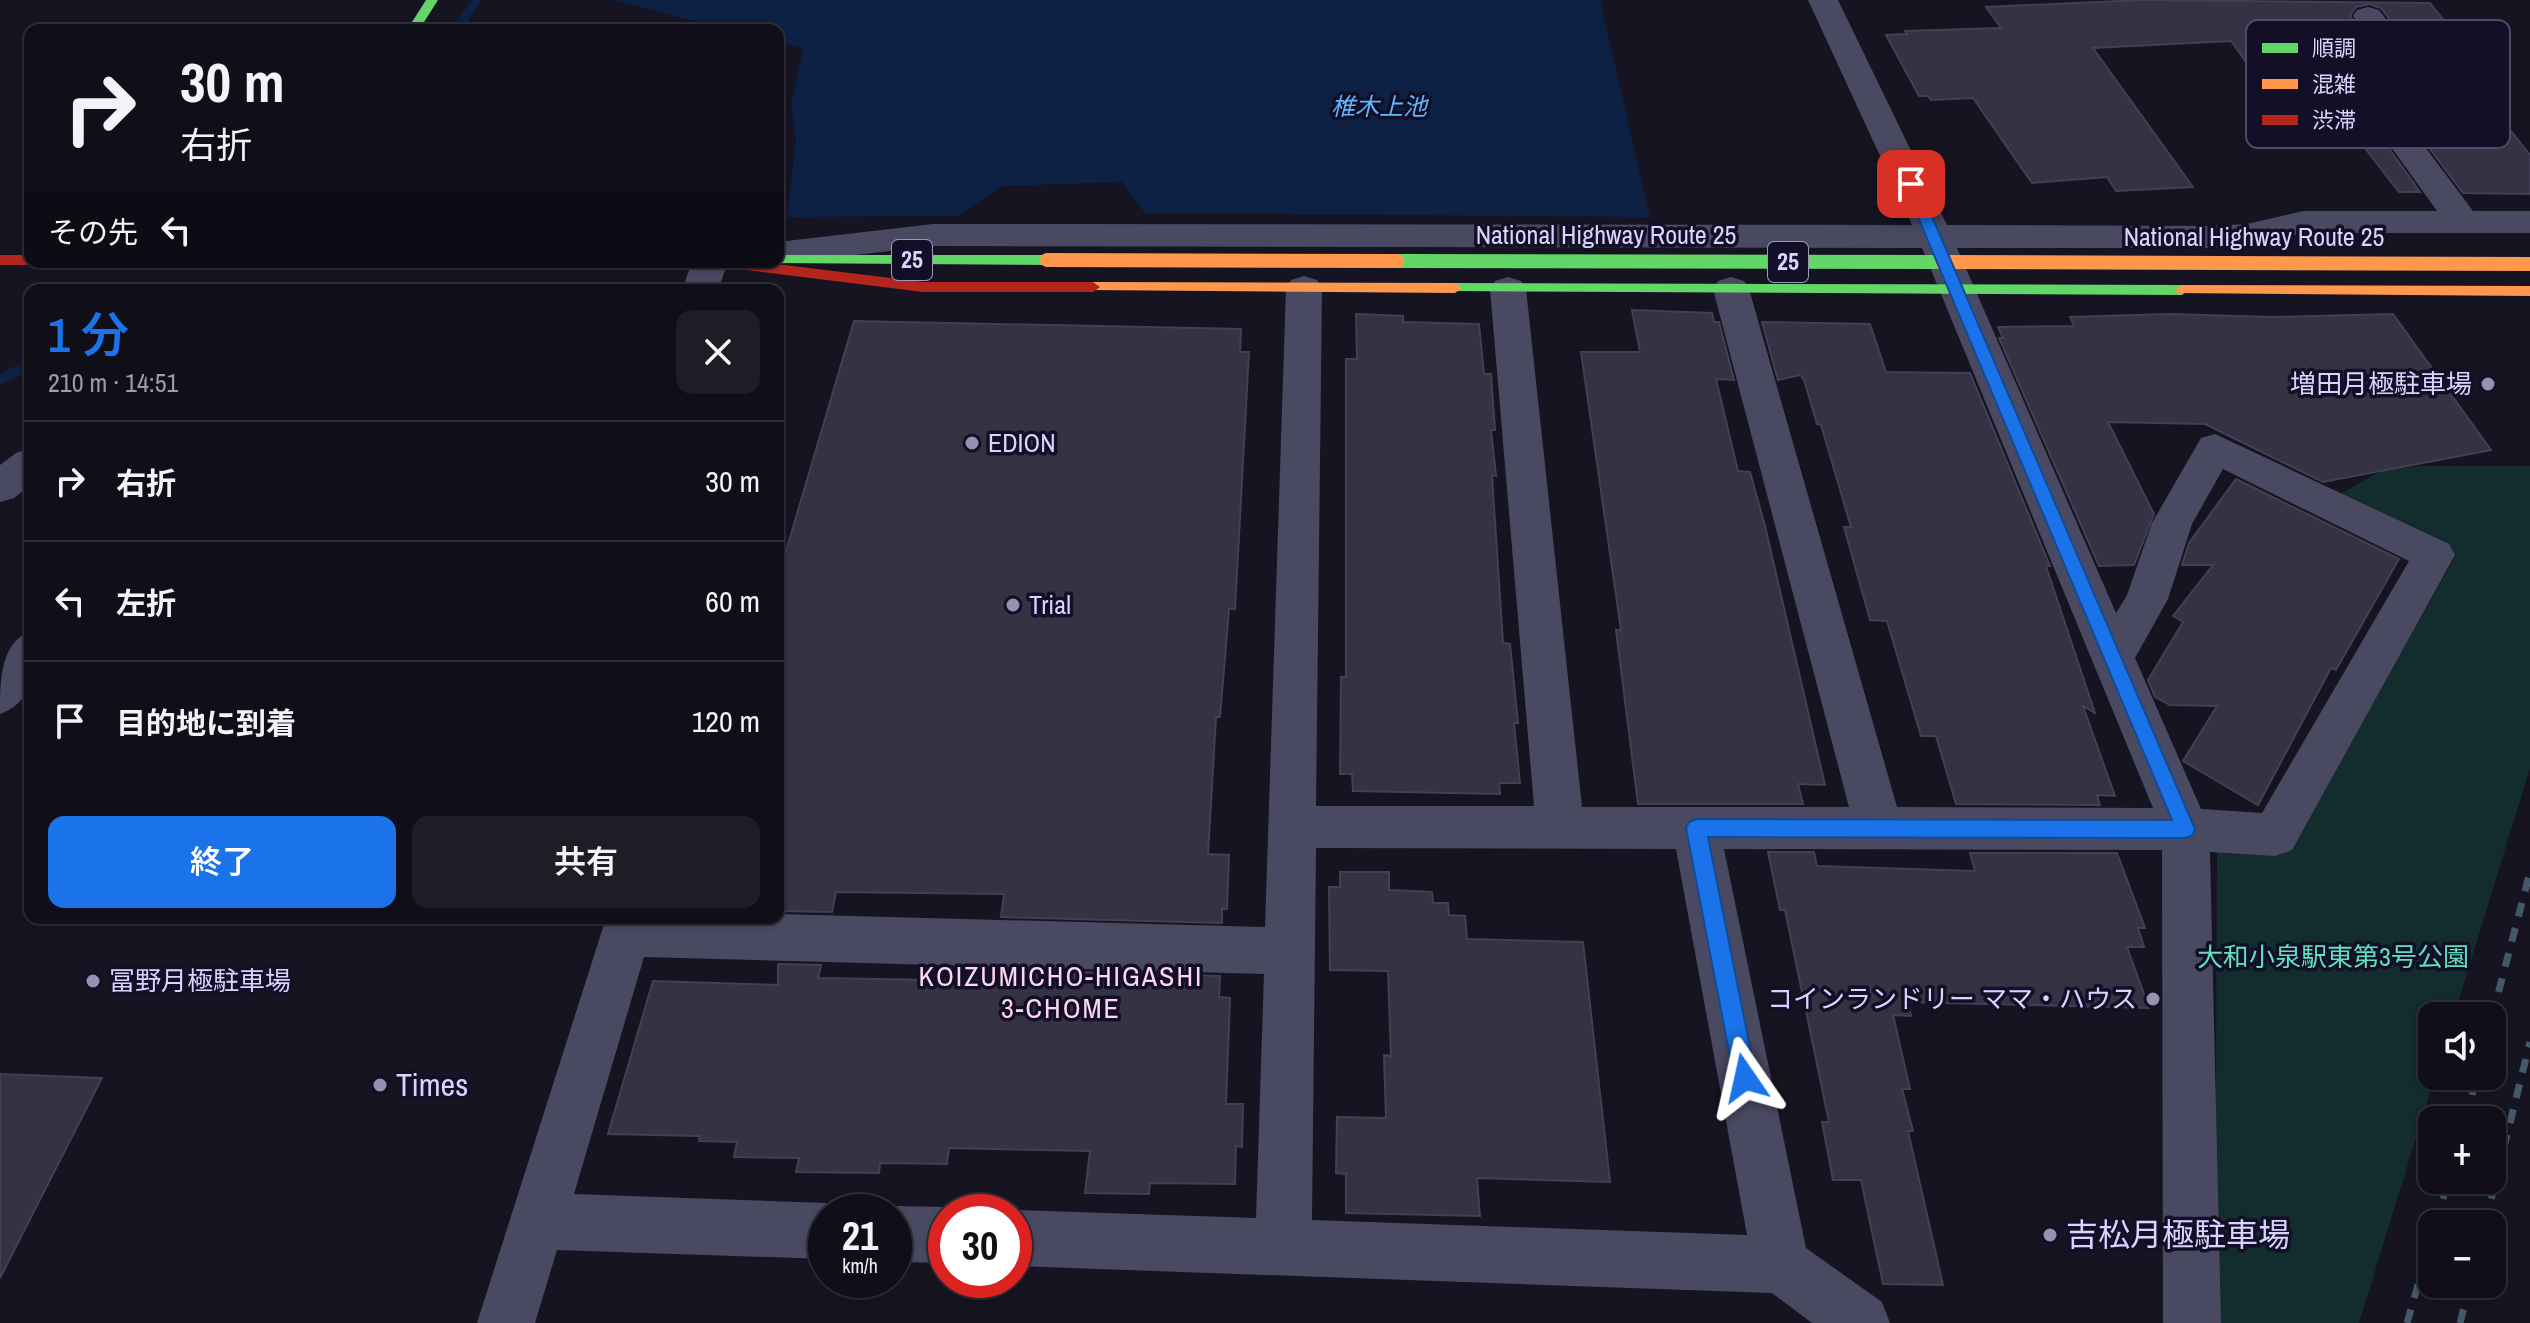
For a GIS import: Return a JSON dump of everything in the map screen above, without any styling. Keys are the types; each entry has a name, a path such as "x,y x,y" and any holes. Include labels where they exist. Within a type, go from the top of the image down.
{"main road":[{"path":"417,24 432,0"},
{"path":"0,260 24,260"},
{"name":"National Highway Route 25","path":"784,260 2530,264"},
{"path":"770,268 923,287 2530,291"}],"street":[{"path":"1823,0 1935,237 2186,829 2192,1323"},
{"path":"2368,16 2371,20"},
{"path":"2409,148 2463,222"},
{"path":"784,252 933,235 2209,237 2247,235 2303,222 2530,222"},
{"path":"2209,237 2241,290"},
{"path":"1283,1247 1304,288"},
{"path":"1508,289 1560,828"},
{"path":"1731,289 1879,829"},
{"path":"1291,827 2186,829 2275,835 2434,555 2215,448 2172,523 2147,599 2113,657"},
{"path":"0,487 24,468"},
{"path":"1696,828 1781,1265"},
{"path":"506,1323 629,926 1288,951"},
{"path":"537,1221 808,1230"},
{"path":"1032,1239 1781,1265 1861,1323"}],"green space":[{"name":"大和小泉駅東第3号公園","path":"2419,466 2530,466 2530,768 2458,1002 2418,1002 2418,1090 2431,1090 2426,1106 2418,1106 2418,1131 2359,1323 2215,1323 2217,847 2290,849 2455,557 2340,494 2381,471"}],"water":[{"name":"椎木上池","path":"612,0 1600,0 1650,217 1145,213 1122,182 1002,186 957,216 787,217 796,139 791,105 803,48 784,43 784,24 707,24"}],"building":[{"path":"2142,0 2430,3 2443,20 2390,20 2381,8 2369,4 2356,7 2350,16 2353,20 2246,20 2246,62 2231,41 2093,48 2193,187 2116,191 2107,177 2032,183 1973,98 1931,100 1928,96 1919,96 1886,35 1907,34 1905,31 2001,28 1986,7"},
{"path":"2510,129 2530,155 2530,194 2463,193 2429,148 2510,148"},
{"path":"2365,148 2389,148 2420,192 2399,192"},
{"path":"1632,310 1712,313 1714,322 1719,322 1734,380 1716,379 1738,471 1750,472 1765,526 1825,785 1798,784 1803,804 1638,804 1616,630 1621,630 1581,352 1640,352"},
{"path":"1356,314 1403,316 1403,322 1479,324 1484,374 1491,374 1495,430 1491,430 1496,476 1492,475 1503,643 1510,644 1518,723 1514,723 1520,783 1499,783 1500,794 1353,791 1352,774 1340,774 1341,677 1346,677 1346,359 1357,359"},
{"path":"2170,314 2273,317 2393,314 2491,450 2323,482 2205,424 2108,422 2154,514 2134,565 2099,566 1999,338 2003,338 1998,327 2074,326 2070,317"},
{"path":"854,321 1241,329 1240,352 1249,352 1235,609 1229,609 1220,717 1216,717 1208,854 1229,855 1227,909 1222,909 1222,923 1001,917 1004,894 836,892 832,912 784,911 784,558"},
{"path":"1762,322 1870,324 1886,372 1970,373 2050,566 2046,566 2095,713 2083,706 2115,796 2097,795 2100,805 1956,804 1936,736 1921,736 1887,621 1870,620 1844,527 1851,527 1821,425 1817,424 1804,380 1800,375 1778,380"},
{"path":"2236,479 2399,559 2336,670 2331,668 2258,805 2183,761 2217,706 2170,705 2155,697 2148,680 2183,622 2173,616 2213,565 2182,565 2189,543"},
{"path":"1768,852 1814,852 1817,866 1975,871 1970,853 2117,853 2145,928 2138,928 2144,947 2127,947 2149,1008 1908,1002 1911,1016 1893,1015 1910,1089 1902,1089 1913,1131 1908,1131 1943,1285 1883,1284 1861,1180 1833,1180 1822,1122 1829,1122 1785,910 1780,910"},
{"path":"1340,872 1389,872 1389,890 1432,892 1433,903 1448,903 1449,915 1465,916 1467,939 1583,942 1610,1182 1477,1178 1480,1216 1346,1213 1346,1174 1336,1173 1337,1117 1386,1118 1384,1055 1391,1056 1388,971 1330,970 1329,887 1340,887"},
{"path":"778,964 821,965 818,978 993,981 994,970 1220,976 1219,997 1230,998 1226,1104 1243,1104 1242,1147 1236,1146 1235,1184 1150,1183 1149,1194 1085,1193 1090,1151 949,1148 947,1164 880,1163 879,1173 796,1172 799,1158 734,1157 737,1142 699,1141 700,1136 608,1134 653,981 778,985"},
{"path":"0,1074 102,1078 0,1278"}],"waterway":[{"path":"460,24 477,0"},
{"path":"0,380 24,367"}],"railway":[{"path":"2496,1002 2530,872"},
{"path":"2488,1210 2530,1042"},
{"path":"2469,1106 2473,1090"},
{"path":"2440,1210 2444,1194"},
{"path":"2407,1323 2418,1285"},
{"path":"2460,1323 2466,1298"}],"traffic: fast":[{"path":"417,24 432,0"},
{"path":"784,260 1047,260"},
{"path":"1397,261 1942,262"},
{"path":"1455,288 2182,290"}],"traffic: slow":[{"path":"1047,260 1397,261"},
{"path":"1942,262 2530,264"},
{"path":"1093,287 1455,288"},
{"path":"2182,290 2530,291"}],"traffic: jam":[{"path":"0,260 24,260"},
{"path":"770,268 923,287 1093,287"}],"place":[{"name":"増田月極駐車場","path":"2488,384"},
{"name":"EDION","path":"972,443"},
{"name":"Trial","path":"1013,605"},
{"name":"冨野月極駐車場","path":"93,981"},
{"name":"コインランドリー ママ・ハウス","path":"2153,999"},
{"name":"Times","path":"380,1085"},
{"name":"吉松月極駐車場","path":"2050,1235"}],"district":[{"name":"KOIZUMICHO-HIGASHI 3-CHOME","path":"1061,992"}],"route":[{"path":"1745,1078 1696,828 2186,829 1911,184"}]}
